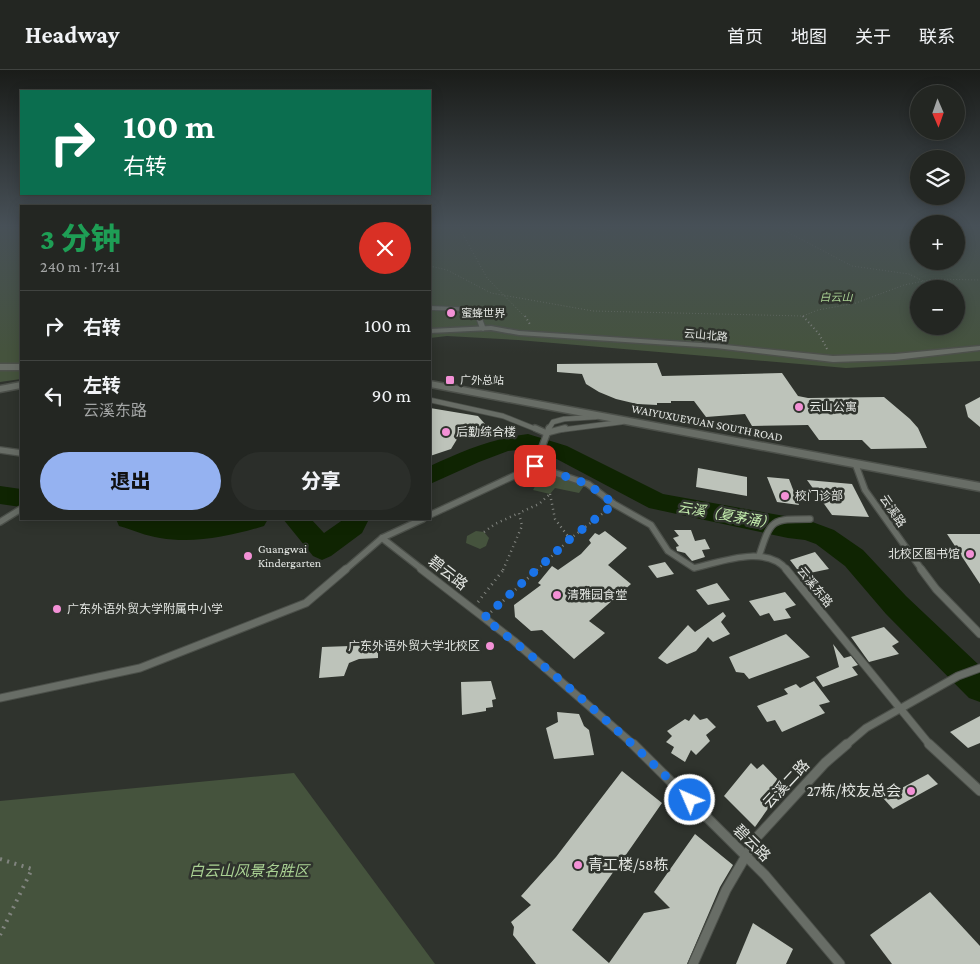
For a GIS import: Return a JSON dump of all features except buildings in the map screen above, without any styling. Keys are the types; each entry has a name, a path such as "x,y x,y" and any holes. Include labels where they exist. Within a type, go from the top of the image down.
{"street":[{"path":"431,308 476,309 483,329"},
{"name":"云山北路","path":"431,330 483,329 716,346 832,359 895,357 980,348"},
{"path":"0,368 20,366"},
{"name":"WAIYUXUEYUAN SOUTH ROAD","path":"431,384 980,487"},
{"path":"0,389 20,385"}],"lane":[{"path":"431,400 503,416 546,433 594,424 632,421"},
{"path":"431,516 535,466 546,433 553,422 564,419 611,417"},
{"path":"0,450 20,453"},
{"name":"云溪路","path":"855,463 865,490 936,589 980,634"},
{"name":"云溪东路","path":"535,466 588,484 614,504 651,525 668,552 694,568 759,556 782,564 930,745 980,791"},
{"path":"0,522 19,510"},
{"path":"759,556 768,529 782,519 810,519"},
{"path":"0,698 140,668 306,603 382,538 421,520"},
{"name":"碧云路","path":"382,538 514,641 649,758 765,875 840,964"},
{"name":"云溪二路","path":"693,964 726,890 757,836 825,763 866,728 958,676 976,669"}],"path":[{"path":"442,269 492,294 593,311 803,316 818,310 856,303 910,284"},
{"path":"482,269 492,284 528,317 535,334"},
{"path":"871,269 909,274 921,280"},
{"path":"928,280 980,280"},
{"path":"803,316 819,334 832,359"},
{"path":"484,532 495,524 539,504 550,494 550,504 556,524 570,539"},
{"path":"484,618 570,539 614,504"},
{"path":"471,608 480,600 504,569 522,526 519,513"},
{"path":"0,859 32,870 0,935"}],"green space":[{"path":"0,269 20,269 20,379 0,382"},
{"name":"白云山","path":"431,269 980,269 980,361 846,368 518,340 447,336 431,338"},
{"path":"545,469 586,483 579,493 555,488 550,494 533,490"},
{"path":"476,531 484,532 489,538 486,546 480,549 466,543 467,536"},
{"name":"白云山风景名胜区","path":"294,773 435,964 0,964 0,801"}],"waterway":[{"name":"云溪（夏茅涌）","path":"431,476 471,456 505,444 528,441 559,451 658,502 788,528 807,530 825,537 854,558 896,605 980,687"},
{"name":"云溪（夏茅涌）","path":"0,495 20,498"},
{"name":"云溪（夏茅涌）","path":"131,520 151,526 177,530 223,527 252,520"},
{"name":"云溪（夏茅涌）","path":"297,520 322,549 353,526 356,520"}],"place":[{"name":"蜜蜂世界","path":"451,313"},
{"name":"广外总站","path":"450,380"},
{"name":"云山公寓","path":"799,407"},
{"name":"后勤综合楼","path":"446,432"},
{"name":"校门诊部","path":"785,496"},
{"name":"北校区图书馆","path":"970,554"},
{"name":"Guangwai Kindergarten","path":"248,556"},
{"name":"清雅园食堂","path":"557,595"},
{"name":"广东外语外贸大学附属中小学","path":"57,609"},
{"name":"广东外语外贸大学北校区","path":"490,646"},
{"name":"27栋/校友总会","path":"911,791"},
{"name":"青工楼/58栋","path":"578,865"}],"route":[{"path":"535,466 588,484 614,504 570,539 484,618 514,641 649,758 690,800"}]}
